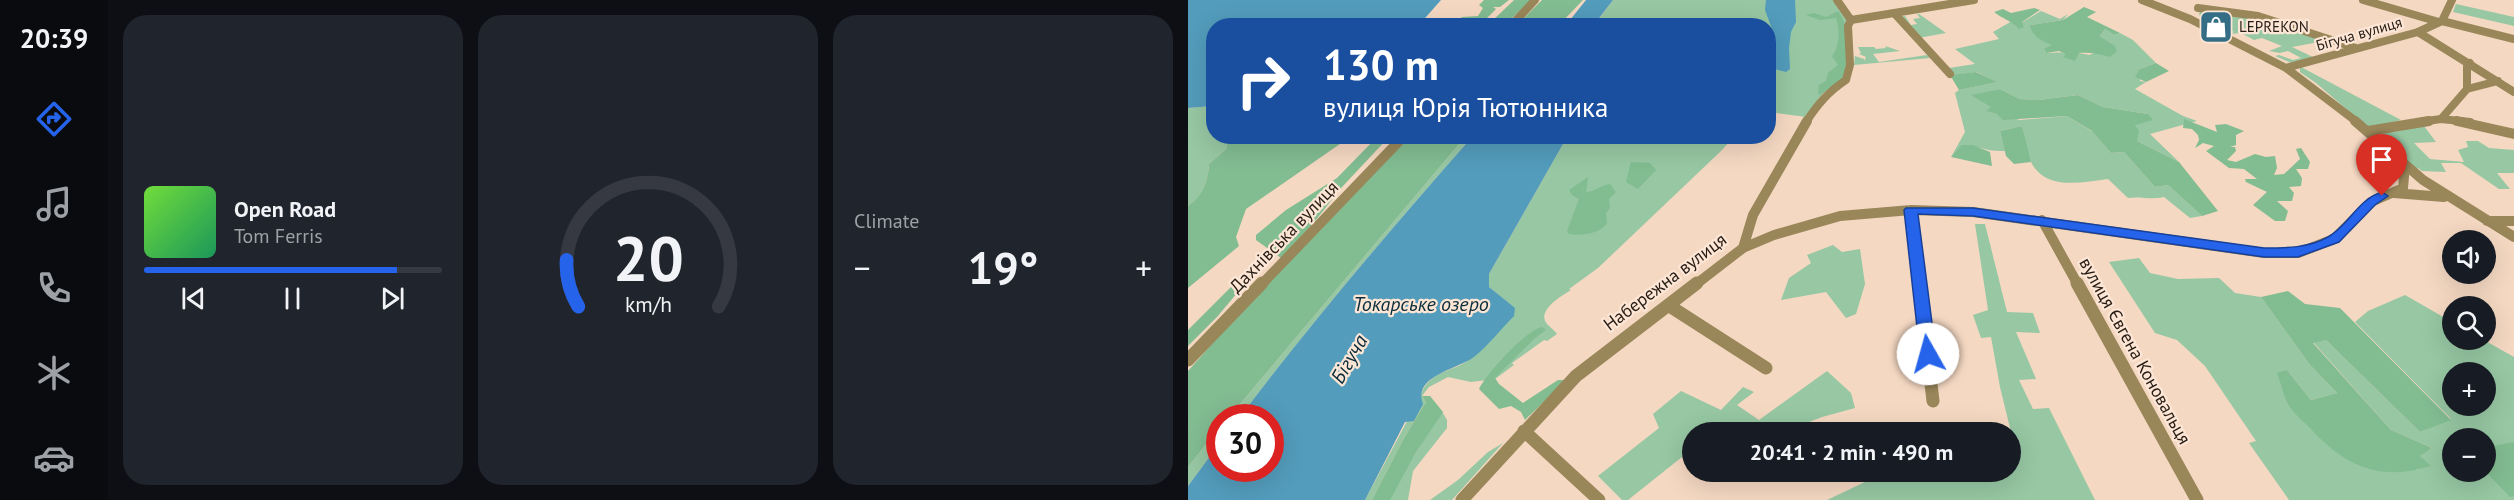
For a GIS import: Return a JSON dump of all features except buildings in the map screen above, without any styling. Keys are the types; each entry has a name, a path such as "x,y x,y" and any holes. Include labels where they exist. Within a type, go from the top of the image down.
{"street":[{"path":"1518,18 1535,0"},
{"path":"1837,0 1851,20 1974,0"},
{"path":"2142,0 2190,19 2286,68 2368,131 2405,165 2447,197 2514,237"},
{"path":"2190,19 2201,0"},
{"name":"Бігуча вулиця","path":"2363,0 2441,22"},
{"path":"2452,0 2441,22 2514,39"},
{"path":"2198,8 2231,10 2261,17 2356,48"},
{"path":"1894,14 1950,74"},
{"name":"Набережна вулиця","path":"1462,500 1576,376 1743,248 1752,218 1818,104 1830,91 1846,80 1850,65 1848,26 1851,20"},
{"name":"Бігуча вулиця","path":"2286,68 2418,32 2441,22"},
{"path":"2418,32 2514,92"},
{"path":"2467,89 2467,66 2470,63"},
{"path":"2441,119 2467,89 2498,81"},
{"path":"2368,131 2441,119 2469,122 2514,134"},
{"name":"Дахнівська вулиця","path":"1188,360 1396,144"},
{"path":"1743,248 1779,233 1840,216 1911,210 1973,212 2264,253 2298,253 2334,239 2371,202 2404,186 2405,165"},
{"path":"2393,193 2447,197"},
{"path":"1911,210 1933,401"},
{"path":"1752,218 1757,227 1779,233"},
{"name":"вулиця Євгена Коновальця","path":"2042,220 2197,500"},
{"path":"2487,221 2514,221"},
{"path":"1668,305 1766,368"},
{"path":"1524,431 1599,500"}],"green space":[{"path":"1484,0 1509,0 1500,7 1493,7 1496,9 1487,18 1461,18 1478,16 1483,8 1479,5"},
{"path":"1514,0 1531,0 1512,18 1495,18"},
{"path":"1542,0 1583,0 1566,18 1524,18"},
{"path":"1613,0 1835,0 1848,21 1848,65 1819,98 1806,117 1776,113 1776,18 1600,18"},
{"path":"2456,4 2514,17 2514,26 2453,12"},
{"path":"2084,7 2096,12 2087,17 2120,33 2114,35 2105,29 2100,36 2114,45 2117,51 2110,57 2079,53 2075,61 2063,57 2066,54 2059,51 2046,53 2044,48 2052,45 2035,36 2030,25 2063,20"},
{"path":"2034,8 2040,10 2022,22 2024,27 2019,29 1994,12 2003,9 2011,13"},
{"path":"2202,9 2221,9 2330,40 2292,47 2315,58 2294,64 2275,56 2279,55 2293,60 2301,58 2288,51 2280,53 2269,51 2282,46 2262,38 2254,40 2241,33 2229,34 2234,32 2201,18 2199,14"},
{"path":"1838,11 1847,34 1846,77 1820,95 1819,85 1826,81 1828,73 1838,65 1832,56 1838,43 1838,28 1836,18 1820,20 1806,15 1814,13 1826,17"},
{"path":"2041,11 2060,19 2068,14 2063,20 2030,25 2053,45 2044,48 2046,53 2089,55 2114,45 2100,36 2105,29 2114,35 2120,33 2133,40 2156,63 2140,69 2140,81 2146,82 2135,89 2183,116 2197,121 2150,134 2179,162 2137,141 2135,124 2148,114 2103,107 2078,95 2039,100 2020,99 2000,89 1973,95 1992,107 1987,111 2020,120 2067,116 2093,132 2111,153 2124,152 2155,187 2168,185 2202,216 2190,218 2164,197 2128,198 2108,179 2066,183 2047,178 2039,173 2032,164 2022,126 2000,131 2005,151 1961,145 1951,157 1965,132 1955,93 1959,90 1996,82 1977,72 1954,75 1949,68 1975,64 1955,49 1999,39 1993,32 2012,21 2024,26 2021,23"},
{"path":"1917,14 1946,33 1918,38 1898,17 1905,16 1911,25 1917,24 1913,19 1920,18"},
{"path":"1885,46 1900,51 1873,54 1879,62 1927,55 1930,58 1854,65 1855,56 1864,61 1866,57 1859,54 1861,53 1858,47 1876,49 1886,48"},
{"path":"2156,63 2169,71 2146,82 2135,77 2140,69"},
{"path":"2300,67 2401,120 2371,128 2365,125 2300,72"},
{"path":"1976,72 1997,82 1959,90 1950,75"},
{"path":"2000,89 2020,99 2039,100 2078,95 2103,107 2148,114 2153,120 2135,125 2139,131 2137,141 2179,162 2218,211 2202,216 2168,185 2155,187 2124,152 2111,153 2092,131 2067,116 2003,120 1997,114 1986,111 1991,107 1971,95"},
{"path":"1206,107 1206,144 1227,144 1227,148 1209,164 1204,188 1188,206 1188,108"},
{"path":"2184,119 2217,132 2215,125 2226,124 2244,131 2236,135 2236,145 2230,147 2235,147 2236,151 2227,160 2236,162 2255,154 2266,157 2275,156 2277,168 2274,175 2284,174 2300,159 2296,149 2301,148 2310,162 2308,169 2296,169 2302,178 2301,186 2289,187 2294,193 2292,201 2277,201 2288,211 2285,221 2275,221 2253,205 2267,192 2246,182 2245,179 2257,179 2244,169 2229,168 2206,151 2214,146 2203,143 2195,148 2199,140 2198,135 2192,129 2183,128"},
{"path":"2022,126 2031,162 2014,164 2006,156 2000,131"},
{"path":"2424,126 2436,142 2414,143 2430,159 2464,162 2458,150 2468,147 2466,141 2478,141 2489,148 2514,150 2514,173 2497,173 2510,189 2499,189 2461,163 2441,163 2446,172 2422,171 2418,168 2417,173 2381,137 2384,132"},
{"path":"1227,144 1340,144 1246,209 1236,237 1239,246 1188,288 1188,206 1204,188 1209,164 1227,148"},
{"path":"1370,144 1382,144 1342,187 1303,236 1281,258 1256,240 1256,235 1286,210 1337,178"},
{"path":"1403,144 1459,144 1240,404 1206,404 1206,444 1188,467 1188,371 1252,299 1395,150"},
{"path":"1459,144 1466,144 1353,275 1250,404 1240,404"},
{"path":"1563,144 1728,144 1598,268 1551,304 1544,319 1557,334 1547,341 1544,340 1512,363 1514,365 1495,379 1471,382 1448,377 1429,387 1422,396 1426,402 1404,438 1372,500 1365,500 1424,388 1436,376 1459,366 1474,356 1514,308 1489,287 1489,274"},
{"path":"1961,145 1973,145 1990,152 1992,166 1951,157"},
{"path":"1631,162 1650,163 1656,170 1638,189 1626,182"},
{"path":"1588,177 1586,192 1610,184 1616,192 1609,199 1610,208 1606,213 1607,223 1600,230 1590,233 1569,234 1567,231 1579,199 1569,190"},
{"path":"1975,224 1985,224 2007,312 2033,313 2040,333 2016,332 2036,379 2019,380 2033,409 2049,408 2095,500 1827,500 1865,482 2021,482 2021,422 2009,422 1991,337 1981,338 1973,315 1988,310"},
{"path":"1833,245 1842,252 1860,249 1865,284 1856,314 1846,318 1826,292 1781,300 1789,278 1811,263 1807,255"},
{"path":"2139,258 2150,273 2178,279 2219,278 2235,293 2261,297 2310,365 2337,393 2311,400 2287,370 2289,405 2416,470 2430,466 2419,456 2432,448 2391,430 2313,342 2326,340 2420,432 2451,419 2448,416 2496,416 2496,362 2442,362 2442,410 2355,322 2368,311 2405,295 2442,316 2442,350 2496,350 2496,347 2514,357 2514,500 2289,500 2249,443 2256,441 2205,366 2177,340 2155,333 2109,262"},
{"path":"1249,269 1253,274 1217,317 1188,346 1188,330"},
{"path":"2288,291 2305,304 2340,308 2442,411 2442,416 2447,416 2451,420 2420,432 2326,340 2313,343 2391,430 2432,448 2420,456 2431,466 2412,471 2379,471 2350,461 2323,441 2288,404 2277,373 2287,370 2311,400 2337,393 2310,365 2261,297"},
{"path":"1542,327 1546,330 1495,378 1499,384 1523,403 1558,380 1563,380 1564,382 1525,420 1521,412 1511,406 1499,409 1479,389 1507,354 1526,336"},
{"path":"1827,371 1851,393 1855,408 1809,422 1682,422 1682,457 1628,500 1622,500 1598,476 1659,428 1653,414 1681,391 1721,410 1743,387 1754,392 1737,405 1759,420"},
{"path":"1422,396 1430,396 1443,412 1416,452 1390,500 1372,500 1404,438 1426,402"},
{"path":"1441,410 1447,420 1447,428 1413,471 1408,500 1387,500"},
{"path":"2514,442 2514,496 2510,497 2496,482 2496,445"},
{"path":"1503,443 1452,500 1430,500 1458,480 1488,452"},
{"path":"1206,444 1206,462 1188,486 1188,467"}],"water":[{"path":"1188,0 1441,0 1425,18 1206,18 1206,107 1188,108"},
{"path":"1586,0 1613,0 1599,18 1572,18"},
{"path":"1766,0 1795,0 1796,22 1791,32 1790,69 1786,72 1776,70 1776,18 1768,18 1765,10"},
{"name":"Токарське озеро","path":"1466,144 1563,144 1489,274 1489,287 1515,308 1514,316 1474,357 1438,374 1424,387 1421,394 1423,404 1414,421 1405,422 1365,500 1188,500 1188,486 1206,462 1206,482 1284,482 1284,404 1250,404 1353,275"}],"place":[{"name":"LEPREKON","path":"2216,27"}],"route":[{"path":"1928,354 1911,210 1973,212 2264,253 2298,253 2313,249 2343,233 2371,202 2382,196"}],"water label":[{"name":"Бігуча","path":"1349,359"}]}
